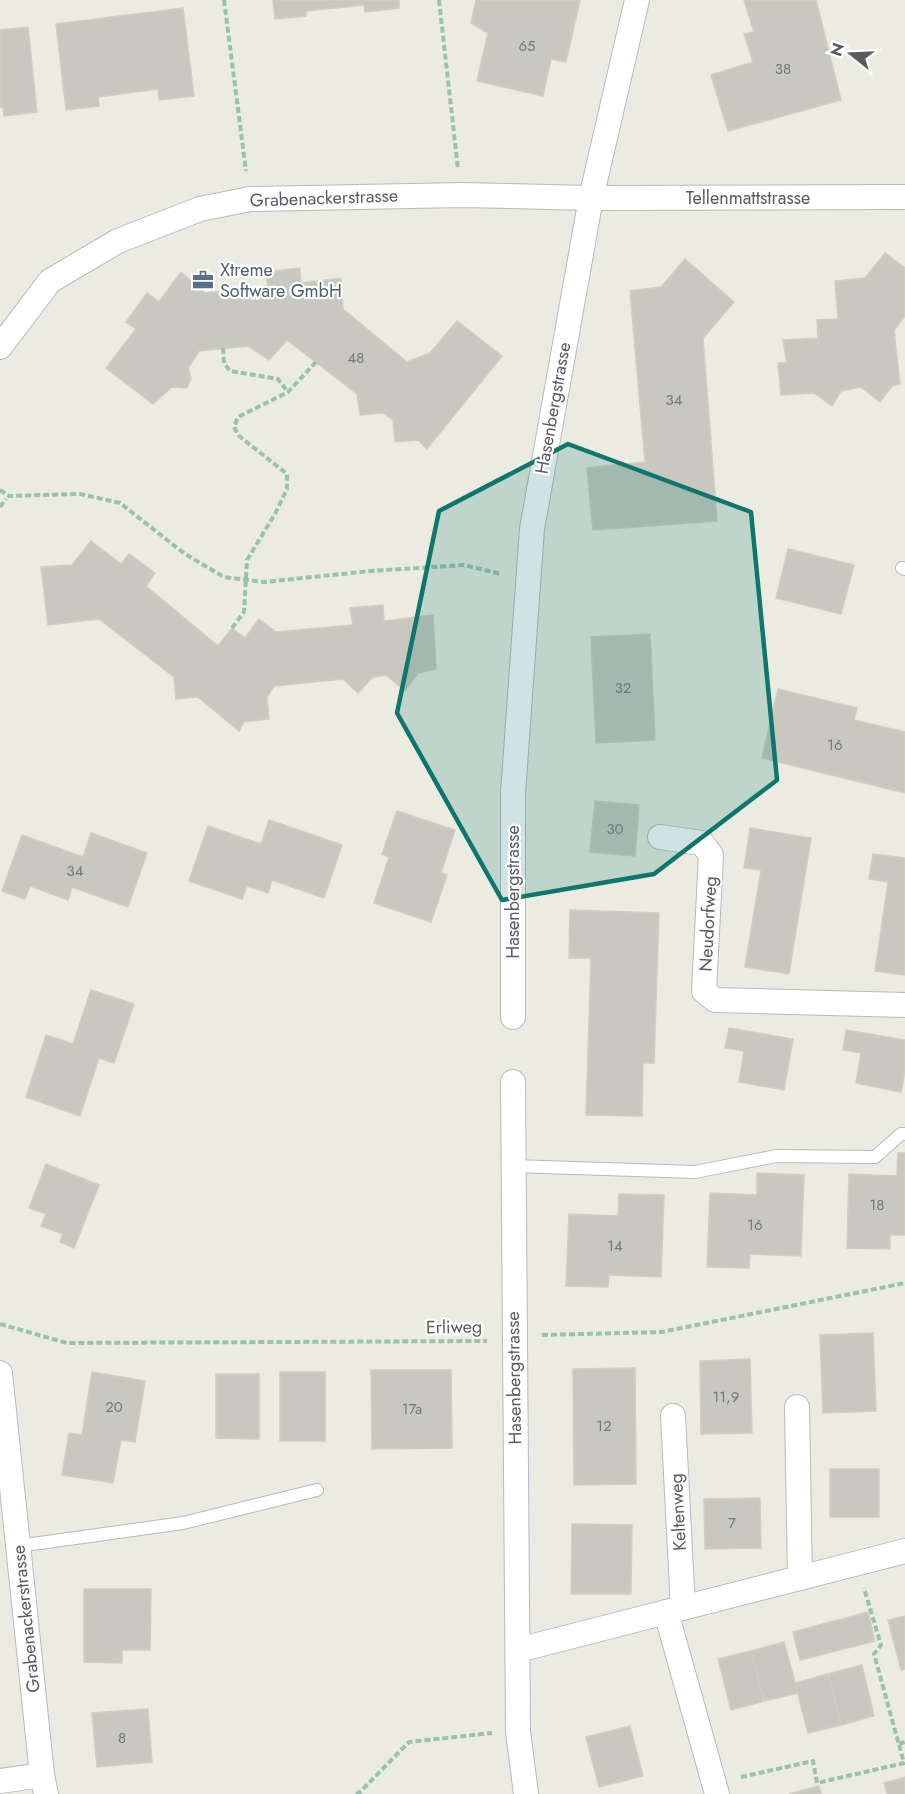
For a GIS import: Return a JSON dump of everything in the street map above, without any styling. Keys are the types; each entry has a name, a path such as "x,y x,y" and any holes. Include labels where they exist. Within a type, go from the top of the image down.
{"street":[{"name":"Hasenbergstrasse","path":"513,1017 513,794 532,529 591,198 637,0"},
{"name":"Grabenackerstrasse","path":"1,344 50,281 118,241 200,209 250,199 462,195 591,198"},
{"name":"Tellenmattstrasse","path":"591,198 905,197"},
{"name":"Neudorfweg","path":"660,837 702,843 711,855 704,991 715,1000 905,1005"},
{"name":"Hasenbergstrasse","path":"513,1082 518,1731 526,1794"},
{"name":"Grabenackerstrasse","path":"0,1373 44,1784"},
{"path":"797,1407 800,1578"},
{"name":"Keltenweg","path":"674,1416 674,1610 715,1789"},
{"path":"518,1650 905,1551"},
{"path":"0,1780 44,1784"}],"lane":[{"path":"513,1166 695,1172 776,1156 875,1157 901,1134 905,1134"},
{"path":"18,1546 183,1523 317,1490"}],"path":[{"path":"224,0 250,199"},
{"path":"439,0 462,195"},
{"path":"223,348 224,363 230,371 278,379 288,392"},
{"path":"232,628 244,612 247,560 275,514 287,489 287,474 239,436 234,428 238,417 288,392 316,362"},
{"path":"0,490 9,496 80,494 120,503 185,554 224,577 264,582 371,570 464,565 528,580"},
{"path":"0,507 6,500"},
{"name":"Erliweg","path":"0,1324 67,1343 487,1341 514,1336 663,1332 905,1283"},
{"path":"715,1789 813,1761 817,1783 904,1763 874,1654 881,1645 856,1564"},
{"path":"356,1794 409,1742 518,1731"},
{"path":"899,1744 905,1742"}],"highlighted area":[{"path":"568,444 751,512 777,780 654,874 502,900 397,713 439,511"}],"building":[{"path":"273,0 399,0 399,8 365,12 364,5 306,11 306,16 275,19"},
{"path":"476,0 580,0 566,62 551,59 543,96 477,81 488,33 471,23"},
{"path":"744,0 816,0 841,100 728,131 711,75 753,62 744,34 754,32"},
{"path":"183,8 194,96 159,100 158,89 98,97 99,106 66,110 56,24"},
{"path":"28,27 37,112 4,116 3,107 0,107 0,30"},
{"path":"885,253 905,268 905,316 894,330 900,384 892,386 880,402 861,387 841,391 832,406 814,393 781,395 778,363 787,363 783,340 818,338 817,320 838,319 835,281 865,278"},
{"path":"685,259 734,302 703,338 717,521 593,530 587,468 645,462 630,291 661,287"},
{"path":"300,268 301,283 341,278 343,309 407,362 430,353 457,321 502,356 427,449 418,440 395,442 393,420 383,413 360,415 357,394 287,340 269,360 248,346 199,351 188,368 191,378 187,388 172,387 153,404 106,368 136,329 126,322 147,293 159,302 181,272 205,293 268,286 266,272"},
{"path":"91,541 121,564 129,554 155,573 146,586 218,646 232,628 245,638 259,619 276,632 353,625 350,608 383,605 384,621 433,615 436,669 418,673 405,691 386,675 373,677 358,693 343,679 274,686 267,697 269,719 244,722 239,731 198,697 176,699 174,677 99,619 48,625 41,567 72,565"},
{"path":"788,549 854,565 841,614 776,598"},
{"path":"650,634 655,740 596,743 591,637"},
{"path":"778,689 857,708 854,720 905,732 905,793 762,758"},
{"path":"595,801 639,805 635,856 590,852"},
{"path":"397,811 455,830 441,873 447,875 431,922 374,903 389,857 382,854"},
{"path":"269,820 342,845 324,898 272,880 268,893 247,886 242,899 189,881 208,826 261,844"},
{"path":"750,828 811,838 789,974 745,967 761,870 744,868"},
{"path":"91,833 147,853 128,907 72,887 68,900 30,886 25,899 2,891 22,835 83,857"},
{"path":"873,854 905,858 905,975 875,971 888,882 869,879"},
{"path":"570,910 659,913 654,1063 643,1063 642,1116 586,1115 591,958 569,958"},
{"path":"91,990 134,1004 114,1063 99,1058 80,1116 26,1097 46,1035 73,1044"},
{"path":"729,1028 793,1039 784,1090 739,1082 744,1051 725,1048"},
{"path":"846,1030 905,1040 905,1071 901,1092 856,1083 861,1053 843,1050"},
{"path":"898,1153 905,1153 905,1235 890,1235 890,1249 847,1248 849,1174 897,1176"},
{"path":"46,1164 99,1185 74,1248 60,1242 63,1234 41,1226 46,1214 29,1208"},
{"path":"757,1173 804,1175 801,1256 750,1254 749,1268 707,1267 710,1193 757,1195"},
{"path":"619,1194 664,1195 661,1277 609,1275 608,1287 566,1286 569,1214 618,1216"},
{"path":"873,1333 876,1411 823,1413 820,1335"},
{"path":"750,1359 752,1433 701,1434 700,1361"},
{"path":"635,1368 636,1484 574,1485 573,1369"},
{"path":"371,1370 451,1370 452,1448 372,1449"},
{"path":"92,1372 145,1381 135,1442 121,1440 113,1483 62,1475 69,1433 82,1435"},
{"path":"280,1372 325,1372 325,1441 280,1441"},
{"path":"216,1374 259,1374 259,1439 216,1438"},
{"path":"830,1469 879,1469 879,1517 830,1517"},
{"path":"760,1498 761,1548 705,1549 704,1499"},
{"path":"572,1524 632,1525 631,1594 571,1594"},
{"path":"84,1589 151,1589 150,1650 122,1650 122,1663 84,1662"},
{"path":"868,1612 875,1641 800,1660 793,1632"},
{"path":"905,1616 905,1669 901,1670 888,1620"},
{"path":"784,1642 798,1693 764,1701 751,1651"},
{"path":"751,1651 764,1701 731,1710 718,1659"},
{"path":"862,1665 874,1716 841,1725 828,1674"},
{"path":"828,1674 841,1725 808,1733 795,1683"},
{"path":"148,1709 152,1762 97,1767 92,1713"},
{"path":"630,1726 643,1776 599,1787 586,1737"},
{"path":"905,1777 905,1794 887,1794 884,1783"},
{"path":"819,1786 821,1794 789,1794"}],"place":[{"name":"Xtreme Software GmbH","path":"203,280"}]}
